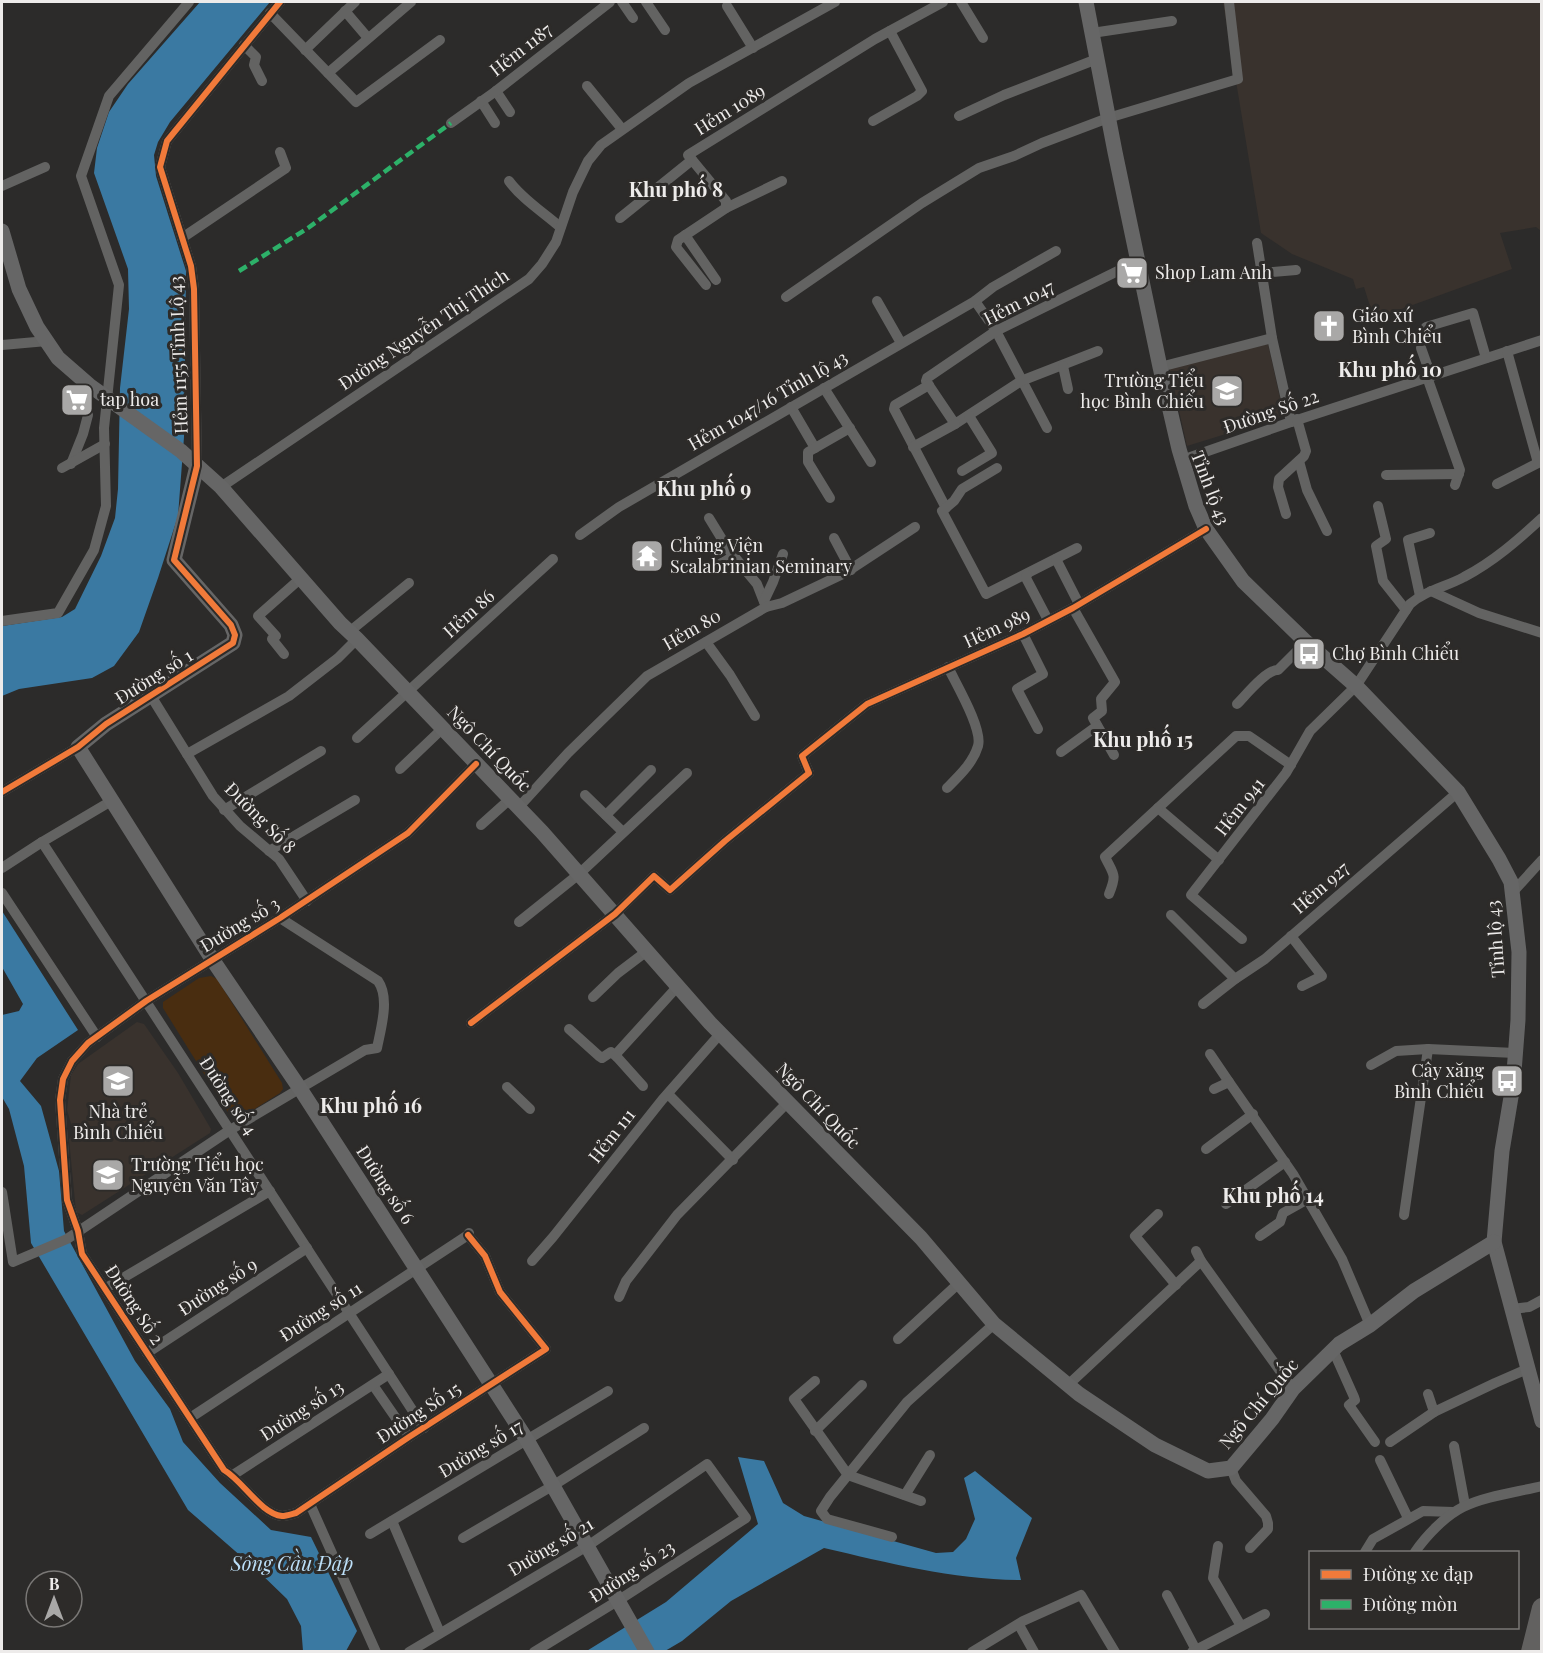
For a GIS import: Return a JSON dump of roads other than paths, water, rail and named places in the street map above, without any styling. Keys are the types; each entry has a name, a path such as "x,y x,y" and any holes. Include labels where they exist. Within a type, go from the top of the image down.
{"highway":[{"path":"1531,1652 1542,1608"}],"main road":[{"name":"Tỉnh lộ 43","path":"1086,2 1160,367 1182,460 1196,506 1206,529 1243,581 1306,642 1356,686 1458,792 1511,882 1519,951 1515,1053 1513,1084 1502,1151 1494,1242 1542,1421"},
{"name":"Ngô Chí Quốc","path":"2,231 20,289 37,327 58,358 111,401 181,452 221,488 353,635 579,874 720,1034 921,1238 994,1324 1068,1385 1110,1416 1155,1445 1195,1466 1208,1471 1231,1468 1272,1419 1293,1389 1334,1350 1414,1291 1494,1242"},
{"name":"Đường số 1","path":"78,747 106,724 225,650 232,643 235,634 231,625 174,560 197,466"},
{"name":"Đường số 6","path":"78,747 212,959 299,1088 527,1440 589,1545 647,1652"}],"street":[{"path":"2,621 58,613 94,550 106,506 105,444 111,401 119,285 81,176 109,96 189,2"},
{"name":"Hẻm 1155 Tỉnh Lộ 43","path":"197,466 194,289 191,266 160,167 167,141 280,2"},
{"path":"305,50 355,2"},
{"path":"390,2 399,11"},
{"path":"328,73 411,2"},
{"path":"622,2 633,18"},
{"path":"646,2 665,30"},
{"name":"Đường Nguyễn Thị Thích","path":"221,488 529,279 556,242 573,192 588,161 601,145 689,83 836,2"},
{"name":"Hẻm 1089","path":"726,208 726,201 688,155 890,31 943,2"},
{"path":"961,2 983,38"},
{"path":"786,297 922,203 979,168 1108,118 1238,79 1229,2"},
{"name":"Hẻm 1187","path":"451,123 496,91 602,4"},
{"path":"727,6 753,48"},
{"path":"345,10 368,38"},
{"path":"270,13 356,102 440,40"},
{"path":"1092,33 1172,21"},
{"path":"873,122 922,91 890,31"},
{"path":"244,45 256,57 254,65 262,81"},
{"path":"959,116 1004,95 1097,59"},
{"path":"587,86 622,129"},
{"path":"496,91 510,112"},
{"path":"481,101 495,123"},
{"path":"182,237 286,168 280,152"},
{"path":"620,218 692,160"},
{"path":"2,186 45,167"},
{"path":"509,181 520,196 538,207 560,227"},
{"path":"711,282 676,247 678,240 726,208 782,181"},
{"path":"1257,243 1272,338 1294,421 1306,451 1278,481 1286,514"},
{"name":"Hẻm 1047/16 Tỉnh lộ 43","path":"580,535 619,507 975,301 993,287 1056,251"},
{"name":"Hẻm 1047","path":"1027,575 987,594 942,512 946,508 894,407 929,385 927,378 996,331 1138,261"},
{"path":"1261,273 1296,270"},
{"path":"878,301 901,343"},
{"path":"975,301 996,331 1047,428"},
{"path":"1426,327 1473,314 1486,358"},
{"path":"1160,367 1272,338"},
{"name":"Đường Số 22","path":"1182,460 1542,340"},
{"path":"2,345 47,342"},
{"path":"1386,475 1457,480 1460,470 1421,348"},
{"path":"913,447 969,416 1021,381 1098,351"},
{"path":"1497,484 1538,463 1507,351"},
{"path":"1063,366 1068,388"},
{"path":"929,385 955,424"},
{"path":"824,388 871,462"},
{"path":"791,407 815,448"},
{"path":"88,415 83,434 66,466 105,444"},
{"path":"962,471 992,453 969,416"},
{"path":"830,498 808,462 808,453 850,429"},
{"path":"1299,461 1307,490 1327,531"},
{"path":"946,508 962,489 997,468"},
{"path":"1378,506 1386,539 1376,546 1383,581 1406,610"},
{"path":"709,518 734,556 757,584 765,604"},
{"path":"1430,533 1408,540 1420,596 1464,577 1500,554 1542,518"},
{"name":"Hẻm 80","path":"481,825 514,804 647,676 765,604 782,603 851,570 915,527"},
{"name":"Hẻm 989","path":"615,914 654,876 670,890 725,841 809,773 802,756 867,704 1023,634 1076,606 1206,529"},
{"path":"834,538 851,570"},
{"path":"1048,620 1026,578 1027,575 1077,548"},
{"path":"765,604 783,554"},
{"path":"718,564 734,556"},
{"name":"Hẻm 86","path":"357,738 553,559"},
{"path":"1056,560 1076,606 1115,682 1101,699 1102,711 1093,718 1114,755"},
{"path":"284,654 272,639 276,636 258,616 301,578"},
{"path":"187,754 289,696 338,658 353,635 409,582"},
{"path":"1431,591 1479,613 1542,633"},
{"name":"Hẻm 941","path":"1242,939 1191,895 1291,765 1310,732 1356,686 1406,610 1420,596"},
{"path":"1023,634 1043,674 1017,690 1038,729"},
{"path":"706,642 756,716"},
{"path":"1237,704 1267,673 1274,669 1278,670 1306,642"},
{"path":"947,788 969,765 979,745 977,730 948,667"},
{"name":"Đường Số 8","path":"151,696 224,810 279,859 307,901"},
{"path":"1061,752 1097,726"},
{"path":"400,769 442,729"},
{"path":"1109,894 1113,871 1105,857 1236,736 1249,736 1291,765"},
{"name":"Đường số 1","path":"2,792 78,747"},
{"path":"224,810 321,751"},
{"name":"Đường số 3","path":"92,1040 146,1001 307,901 408,833 476,764"},
{"path":"606,815 651,770"},
{"path":"519,922 579,874 687,773"},
{"name":"Hẻm 927","path":"1203,1004 1265,958 1458,792"},
{"path":"585,795 623,832"},
{"path":"2,868 113,800"},
{"path":"269,851 354,800"},
{"path":"1158,808 1219,860"},
{"name":"Đường số 4","path":"42,842 424,1428"},
{"path":"1512,893 1542,860"},
{"path":"2,893 92,1040"},
{"path":"471,1023 615,914"},
{"path":"1171,915 1235,979"},
{"path":"2,1192 13,1262 67,1239 230,1130 365,1050 377,1048 382,1027 383,994 378,981 280,918"},
{"path":"1291,936 1322,976 1302,986"},
{"path":"593,997 618,973 647,951"},
{"path":"617,1057 617,1053 678,986"},
{"path":"569,1029 602,1058 611,1052 643,1086"},
{"name":"Hẻm 111","path":"532,1261 720,1034"},
{"name":"Đường Số 2","path":"92,1040 72,1061 63,1079 60,1100 67,1200 78,1231 82,1254 224,1470 233,1475 269,1512 284,1516 296,1513 310,1504"},
{"path":"1371,1065 1396,1052 1428,1049 1515,1053"},
{"path":"1404,1215 1428,1049"},
{"path":"1210,1054 1253,1114 1308,1199 1342,1259 1370,1325"},
{"path":"1214,1089 1229,1082"},
{"path":"507,1087 530,1109"},
{"path":"668,1094 733,1160"},
{"path":"619,1296 626,1281 677,1215 787,1103"},
{"path":"1206,1149 1253,1114"},
{"path":"1226,1204 1285,1162"},
{"path":"106,1288 270,1191"},
{"path":"1260,1236 1280,1222 1283,1213 1308,1199"},
{"path":"1158,1214 1135,1236 1176,1285"},
{"name":"Đường số 11","path":"190,1418 469,1234 485,1256 500,1293 546,1349"},
{"name":"Đường số 9","path":"147,1353 307,1248"},
{"path":"1068,1385 1176,1285 1198,1256 1293,1389"},
{"path":"898,1339 960,1282"},
{"path":"1512,1310 1529,1307 1542,1300"},
{"path":"891,1537 827,1519 821,1511 907,1402 994,1324"},
{"name":"Đường Số 15","path":"310,1504 546,1349"},
{"path":"1334,1350 1355,1399 1349,1405 1375,1442"},
{"path":"1390,1442 1434,1412 1527,1369"},
{"name":"Đường số 13","path":"233,1475 389,1374"},
{"path":"815,1381 794,1399 848,1475 921,1501"},
{"path":"373,1385 409,1437"},
{"path":"816,1431 862,1385"},
{"name":"Đường số 17","path":"370,1534 608,1391"},
{"path":"1428,1394 1434,1412"},
{"path":"463,1538 645,1428"},
{"path":"1454,1446 1465,1505"},
{"path":"905,1495 930,1455"},
{"path":"1380,1460 1408,1518"},
{"name":"Đường số 23","path":"534,1652 746,1518 707,1464"},
{"name":"Đường số 21","path":"409,1652 589,1545 707,1464"},
{"path":"1231,1468 1236,1481 1266,1516 1269,1523 1268,1529 1250,1548"},
{"path":"1416,1551 1453,1512 1465,1505 1542,1486"},
{"path":"310,1504 376,1652"},
{"path":"1366,1551 1373,1539 1423,1511 1453,1512"},
{"path":"392,1521 440,1633"},
{"path":"1218,1546 1213,1578 1241,1626"},
{"path":"972,1652 1023,1621 1081,1595 1115,1652"},
{"path":"1167,1595 1194,1651 1265,1614"},
{"path":"1019,1625 1034,1652"}],"water":[{"path":"200,2 270,2 170,122 158,142 154,155 156,176 186,271 184,437 178,516 139,632 114,666 92,678 19,689 2,696 2,626 62,617 75,609 101,556 115,518 118,489 120,388 129,309 128,269 94,173 97,148 109,112 128,84"},
{"name":"Sông Cầu Đập","path":"2,911 78,1030 37,1058 20,1081 41,1106 59,1171 64,1231 135,1361 170,1409 183,1442 220,1483 271,1530 311,1537 357,1631 346,1651 303,1651 301,1626 287,1599 188,1510 31,1243 24,1166 9,1109 2,1097 2,1015 19,1011 23,1004 2,967"},
{"path":"738,1457 764,1461 783,1503 804,1516 936,1553 953,1552 966,1539 975,1519 964,1478 975,1471 1032,1518 1016,1558 1021,1580 946,1574 824,1548 731,1601 682,1641 665,1651 585,1652 666,1602 758,1524"}],"place":[{"name":"Shop Lam Anh","path":"1132,273"},
{"name":"Giáo xứ Bình Chiểu","path":"1329,326"},
{"name":"Trường Tiểu học Bình Chiểu","path":"1227,391"},
{"name":"tap hoa","path":"77,400"},
{"name":"Chủng Viện Scalabrinian Seminary","path":"647,556"},
{"name":"Chợ Bình Chiểu","path":"1309,654"},
{"name":"Nhà trẻ Bình Chiểu","path":"118,1081"},
{"name":"Cây xăng Bình Chiểu","path":"1507,1081"},
{"name":"Trường Tiểu học Nguyễn Văn Tây","path":"108,1175"}],"district":[{"name":"Khu phố 8","path":"676,190"},
{"name":"Khu phố 10","path":"1390,370"},
{"name":"Khu phố 9","path":"704,489"},
{"name":"Khu phố 15","path":"1143,740"},
{"name":"Khu phố 16","path":"371,1106"},
{"name":"Khu phố 14","path":"1273,1196"}]}
